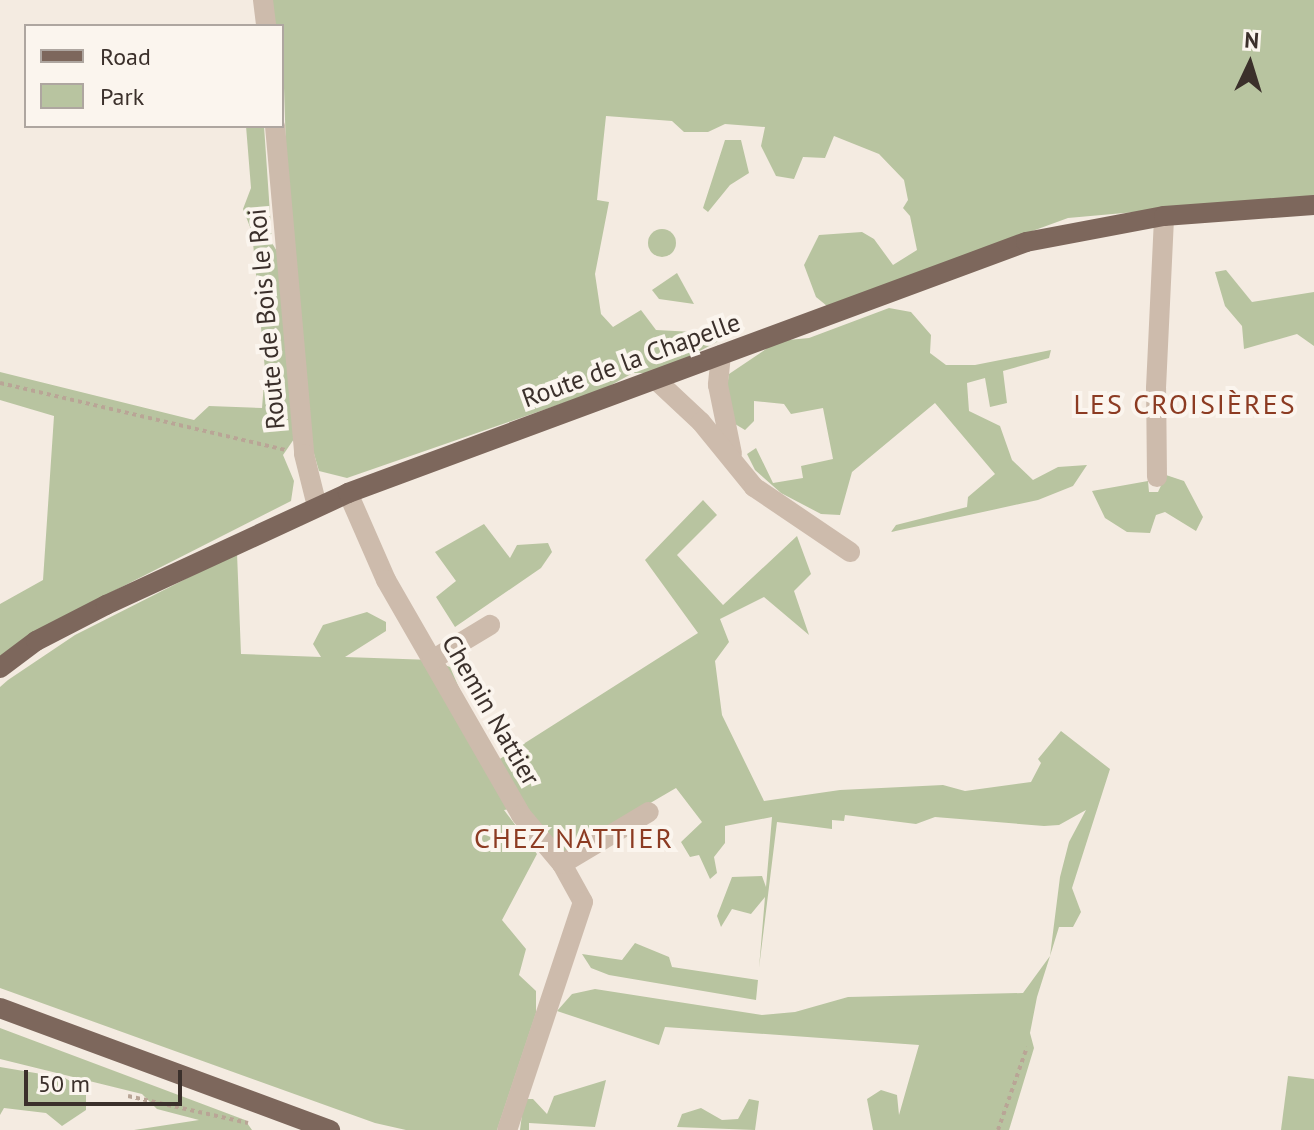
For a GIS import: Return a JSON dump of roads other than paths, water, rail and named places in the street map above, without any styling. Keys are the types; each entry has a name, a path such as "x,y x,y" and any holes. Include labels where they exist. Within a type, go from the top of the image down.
{"main road":[{"name":"Route de la Chapelle","path":"0,668 36,641 106,605 348,493 1026,242 1164,216 1314,205"},
{"path":"0,1008 330,1130"}],"street":[{"path":"263,0 266,24"},
{"name":"Route de Bois le Roi","path":"275,128 304,454 317,506"},
{"path":"1157,477 1156,388 1164,216"},
{"path":"721,355 718,385 733,458"},
{"path":"655,379 733,458 754,487 850,552"},
{"name":"Chemin Nattier","path":"348,493 386,580 521,815 562,864 583,902 507,1130"},
{"path":"432,660 490,625"},
{"path":"562,864 649,812"}],"district":[{"name":"LES CROISIÈRES","path":"1185,404"},
{"name":"CHEZ NATTIER","path":"574,838"}]}
